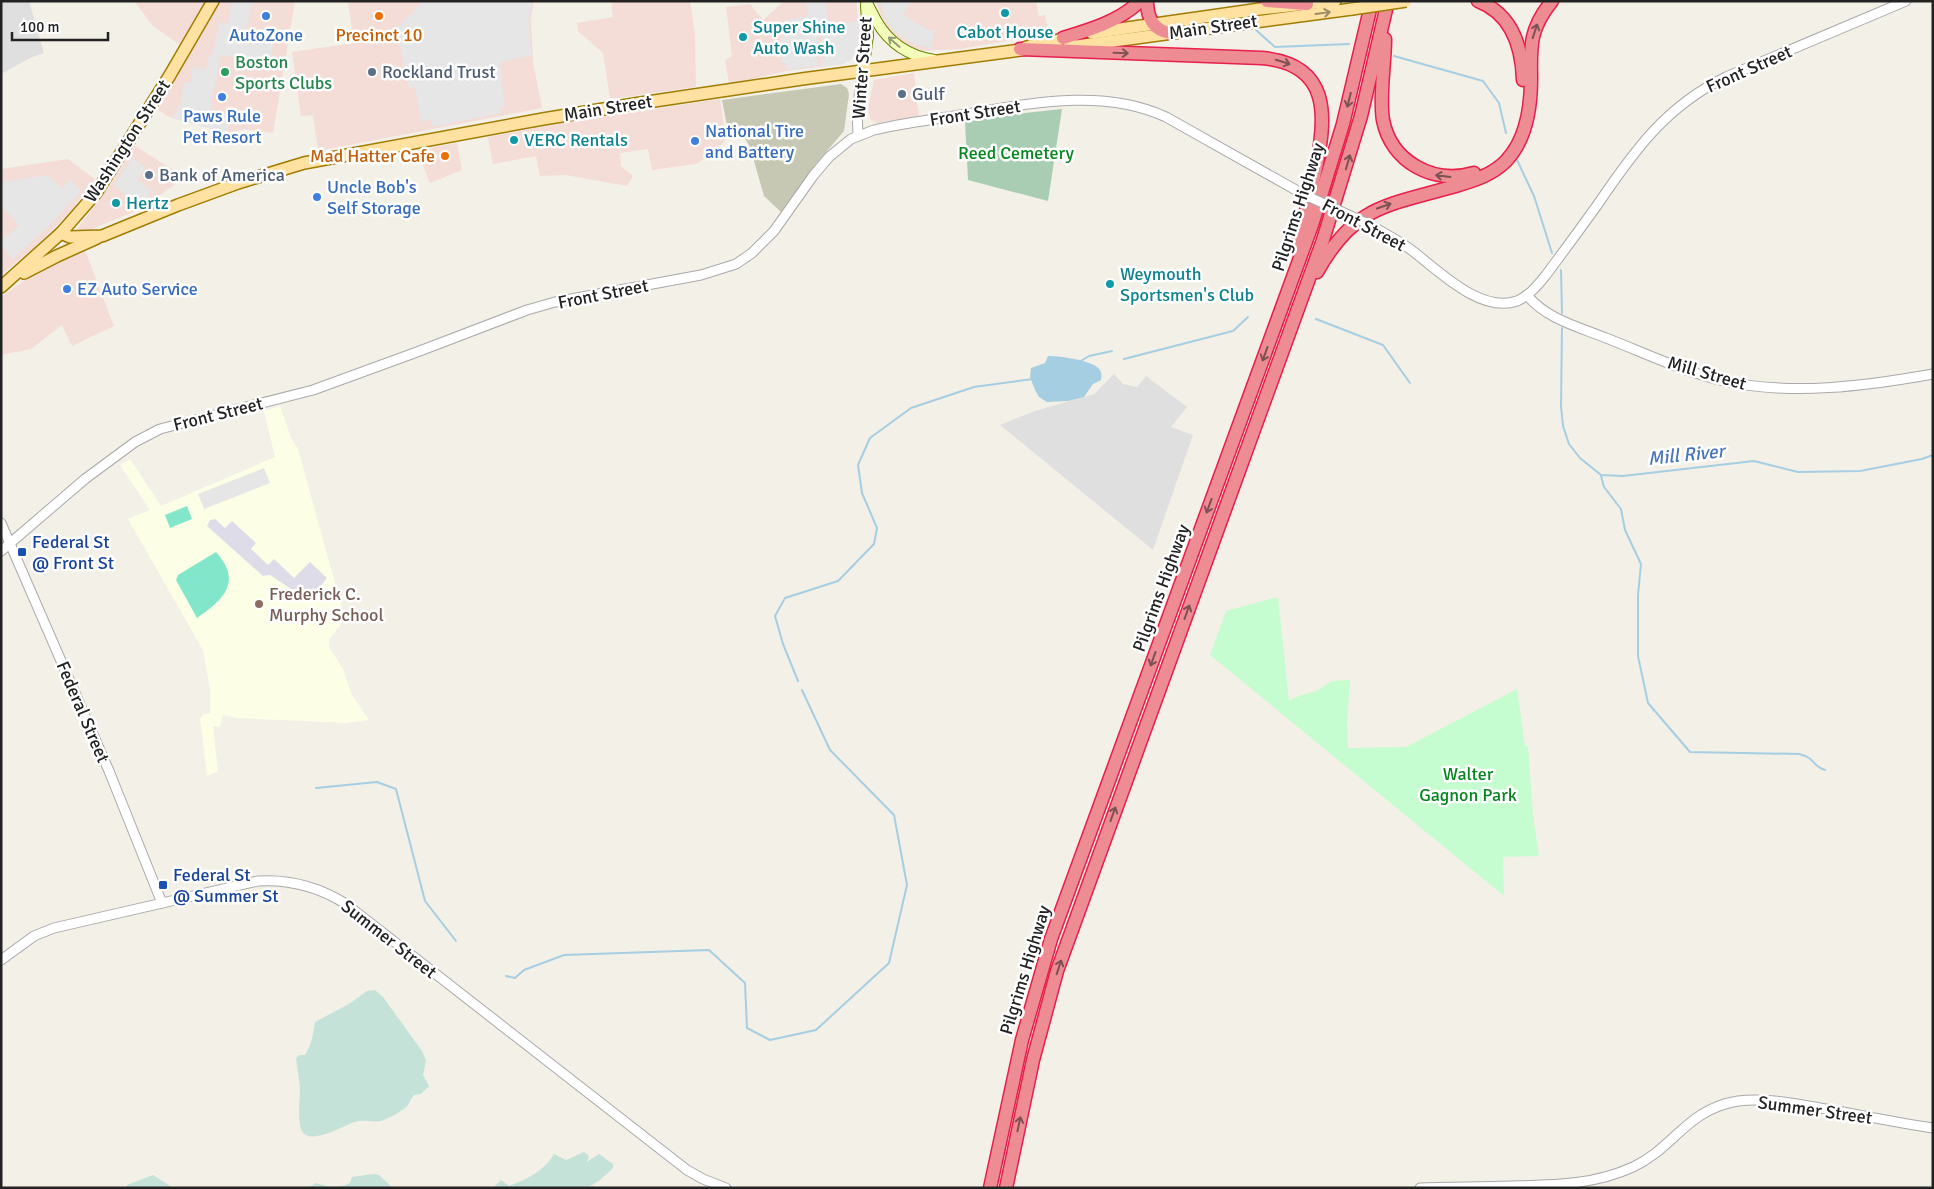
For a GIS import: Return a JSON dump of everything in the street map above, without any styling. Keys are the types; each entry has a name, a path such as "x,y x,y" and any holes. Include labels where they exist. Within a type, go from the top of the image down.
{"highway":[{"path":"1063,38 1113,20 1127,12 1140,1"},
{"path":"1147,1 1152,23 1160,30 1171,33"},
{"path":"1267,1 1307,4"},
{"path":"1357,68 1368,1"},
{"name":"Pilgrims Highway","path":"990,1188 1022,1040 1051,939 1272,335 1324,186 1357,68 1372,1"},
{"path":"1387,8 1382,107 1384,125 1388,136 1401,155 1413,166 1433,174 1458,176 1471,174 1484,168 1504,151 1515,129 1522,96 1522,61 1514,32 1500,14 1478,1"},
{"path":"1286,340 1321,265 1339,238 1355,223 1370,212 1381,207 1480,178 1501,165 1512,153 1522,133 1529,107 1533,37 1540,18 1552,1"},
{"name":"Pilgrims Highway","path":"1006,1188 1038,1038 1064,949 1263,404 1345,173 1387,8"},
{"path":"1020,49 1262,58 1288,63 1309,79 1318,92 1321,103 1323,120 1322,138 1307,207 1272,335"}],"main road":[{"name":"Washington Street","path":"3,286 59,235 92,198 175,67 213,1"},
{"path":"866,1 881,29 894,43 912,54 938,60"},
{"name":"Winter Street","path":"864,71 868,27 866,1"},
{"name":"Main Street","path":"1020,49 1063,38 1152,23 1335,1"},
{"name":"Main Street","path":"59,235 70,237 102,236 178,205 272,172 304,163 548,118 938,60 1020,49 1072,46 1406,1"},
{"path":"59,235 70,245 83,246"},
{"path":"3,286 57,256 102,236"}],"street":[{"name":"Front Street","path":"1,551 85,479 135,442 160,429 313,390 527,310 555,302 701,275 736,264 752,253 774,231 829,157 858,135 884,128 1030,104 1102,101 1157,113 1303,194 1366,223 1402,244 1451,281 1472,294 1490,301 1506,303 1516,301 1527,295 1546,275 1634,152 1652,131 1683,104 1704,89 1726,77 1906,1"},
{"name":"Winter Street","path":"858,135 857,112 864,71"},
{"name":"Mill Street","path":"1527,295 1539,309 1566,322 1671,364 1723,381 1769,388 1799,388 1843,386 1933,374"},
{"name":"Federal Street","path":"1,522 109,771 162,903"},
{"name":"Summer Street","path":"1,960 26,941 44,932 73,923 240,885 270,880 306,885 332,896 358,914 687,1170 726,1188"},
{"name":"Summer Street","path":"1420,1188 1565,1184 1601,1179 1626,1170 1650,1158 1695,1118 1709,1110 1749,1100 1789,1103 1933,1128"}],"shaded area":[{"path":"1,1 29,1 44,53 30,58 1,74"},
{"path":"134,1 205,1 180,45 153,26"},
{"path":"220,1 295,1 273,133 245,129 227,133 169,117 158,110"},
{"path":"232,1 252,1 246,33 275,39 270,62 247,57 246,60 221,55 210,110 231,114 227,133 172,118 181,103 184,82 190,83 193,67 206,69 209,55 213,55 219,22 228,24"},
{"path":"348,1 534,1 531,18 533,62 542,108 318,151 313,115 301,116 292,52 354,43"},
{"path":"423,1 532,1 529,19 531,56 500,62 505,106 500,108 501,113 433,127 431,120 421,122 415,87 409,88 396,29"},
{"path":"611,1 690,1 695,34 696,87 610,99 603,53 578,31 577,23 613,17"},
{"path":"784,1 856,1 860,30 853,57 843,64 787,71 729,84 725,60 732,56 726,7 750,4 763,20"},
{"path":"806,1 826,1 827,25 818,38 818,66 787,70 786,63 782,63 781,51 783,50 781,38 783,38 781,22 808,16"},
{"path":"876,1 1036,1 1039,16 1045,15 1050,34 960,49 921,51 905,45 890,32 884,24"},
{"path":"881,1 910,1 903,15 927,29 935,31 931,49 912,43 895,32 884,17"},
{"path":"859,21 858,43 851,60 843,64 821,67 821,38 829,26"},
{"path":"914,73 919,116 878,123 871,120 868,109 874,80"},
{"path":"841,84 847,88 849,94 844,131 816,164 781,212 764,196 750,147 746,140 740,135 728,131 722,100"},
{"path":"720,99 726,139 715,152 696,164 652,170 648,149 620,153 621,166 633,176 627,186 566,175 540,176 536,156 493,164 488,137 569,122"},
{"path":"457,143 462,170 430,183 417,150"},
{"path":"135,146 184,177 143,208 82,233 78,231 78,228 107,190"},
{"path":"132,158 146,167 137,180 152,190 142,205 114,186"},
{"path":"68,159 96,180 65,217 38,244 1,275 1,169"},
{"path":"48,175 61,188 70,180 81,191 53,222 13,259 1,245 1,238 7,236 19,226 7,211 5,212 1,207 1,182"},
{"path":"84,248 114,326 72,346 62,325 31,349 1,355 1,297 32,275"},
{"path":"1048,356 1093,364 1101,372 1101,380 1093,384 1084,397 1068,401 1047,402 1039,397 1030,377 1031,368 1045,363"},
{"path":"1114,374 1123,384 1137,387 1146,376 1187,407 1171,427 1193,435 1153,550 1000,425 1035,411 1094,394"},
{"name":"Frederick C. Murphy School","path":"280,406 291,438 298,449 345,619 330,638 329,647 343,669 352,695 369,720 345,723 237,718 223,715 220,727 213,726 218,771 207,776 200,719 203,714 210,713 210,690 203,650 128,519 150,510 120,465 130,459 161,506 275,457 264,411"},
{"path":"264,468 270,483 204,509 198,494"},
{"path":"215,519 225,528 232,521 256,543 251,549 268,565 274,559 294,578 310,562 327,578 312,597 306,592 291,589 270,575 263,576 207,526 210,520"},
{"path":"375,990 383,997 422,1051 426,1061 423,1075 429,1086 421,1094 414,1095 404,1109 383,1120 376,1122 359,1121 329,1133 313,1136 306,1135 300,1127 300,1088 296,1058 300,1055 305,1055 312,1039 315,1022 349,1004 367,991"},
{"path":"584,1152 589,1156 587,1162 599,1154 613,1164 613,1168 600,1180 587,1188 494,1187 501,1180 509,1186 529,1177 540,1170 554,1154 566,1160"},
{"path":"153,1175 173,1188 126,1188 127,1185"},
{"path":"379,1175 393,1188 308,1188 316,1183 337,1187 350,1183 352,1177"}],"green space":[{"name":"Reed Cemetery","path":"1062,109 1048,201 968,180 965,122"},
{"path":"187,506 192,519 170,528 165,515"},
{"path":"216,552 224,563 229,581 222,597 197,618 176,580 178,575"},
{"name":"Walter Gagnon Park","path":"1278,597 1289,701 1301,695 1317,691 1332,681 1350,680 1347,722 1348,748 1406,747 1517,689 1525,746 1528,746 1533,815 1539,856 1503,857 1504,896 1210,655 1226,611"}],"waterway":[{"name":"Mill River","path":"1256,30 1275,47 1349,44"},
{"name":"Mill River","path":"1394,56 1483,81 1499,103 1506,133"},
{"name":"Mill River","path":"1517,160 1534,196 1552,253"},
{"name":"Mill River","path":"1561,270 1562,313"},
{"path":"1124,359 1233,331 1248,317"},
{"path":"1316,319 1383,345 1410,383"},
{"name":"Mill River","path":"1562,328 1561,406 1563,426 1569,444 1580,458 1601,475 1623,476 1754,461 1798,472 1860,471 1922,459 1933,455"},
{"path":"1079,362 1089,356 1112,351"},
{"path":"798,681 783,644 775,616 785,598 838,581 874,544 877,528 862,493 858,465 870,438 911,408 974,387 1033,379"},
{"path":"1601,476 1604,487 1621,509 1625,530 1641,564 1638,595 1638,656 1648,703 1690,752 1799,754 1825,770"},
{"path":"506,976 515,978 524,970 564,955 709,950 745,983 747,1028 770,1040 816,1030 889,963 907,885 894,815 830,750 802,690"},
{"path":"316,788 377,782 396,789 425,901 456,941"}],"place":[{"name":"Cabot House","path":"1005,13"},
{"name":"AutoZone","path":"266,16"},
{"name":"Precinct 10","path":"379,16"},
{"name":"Super Shine Auto Wash","path":"743,37"},
{"name":"Boston Sports Clubs","path":"225,72"},
{"name":"Rockland Trust","path":"372,72"},
{"name":"Gulf","path":"902,94"},
{"name":"Paws Rule Pet Resort","path":"222,97"},
{"name":"VERC Rentals","path":"514,140"},
{"name":"National Tire and Battery","path":"695,141"},
{"name":"Mad Hatter Cafe","path":"445,156"},
{"name":"Bank of America","path":"149,175"},
{"name":"Uncle Bob's Self Storage","path":"317,197"},
{"name":"Hertz","path":"116,203"},
{"name":"Weymouth Sportsmen's Club","path":"1110,284"},
{"name":"EZ Auto Service","path":"67,289"},
{"name":"Federal St @ Front St","path":"22,552"},
{"name":"Frederick C. Murphy School","path":"259,604"},
{"name":"Federal St @ Summer St","path":"163,885"}]}
